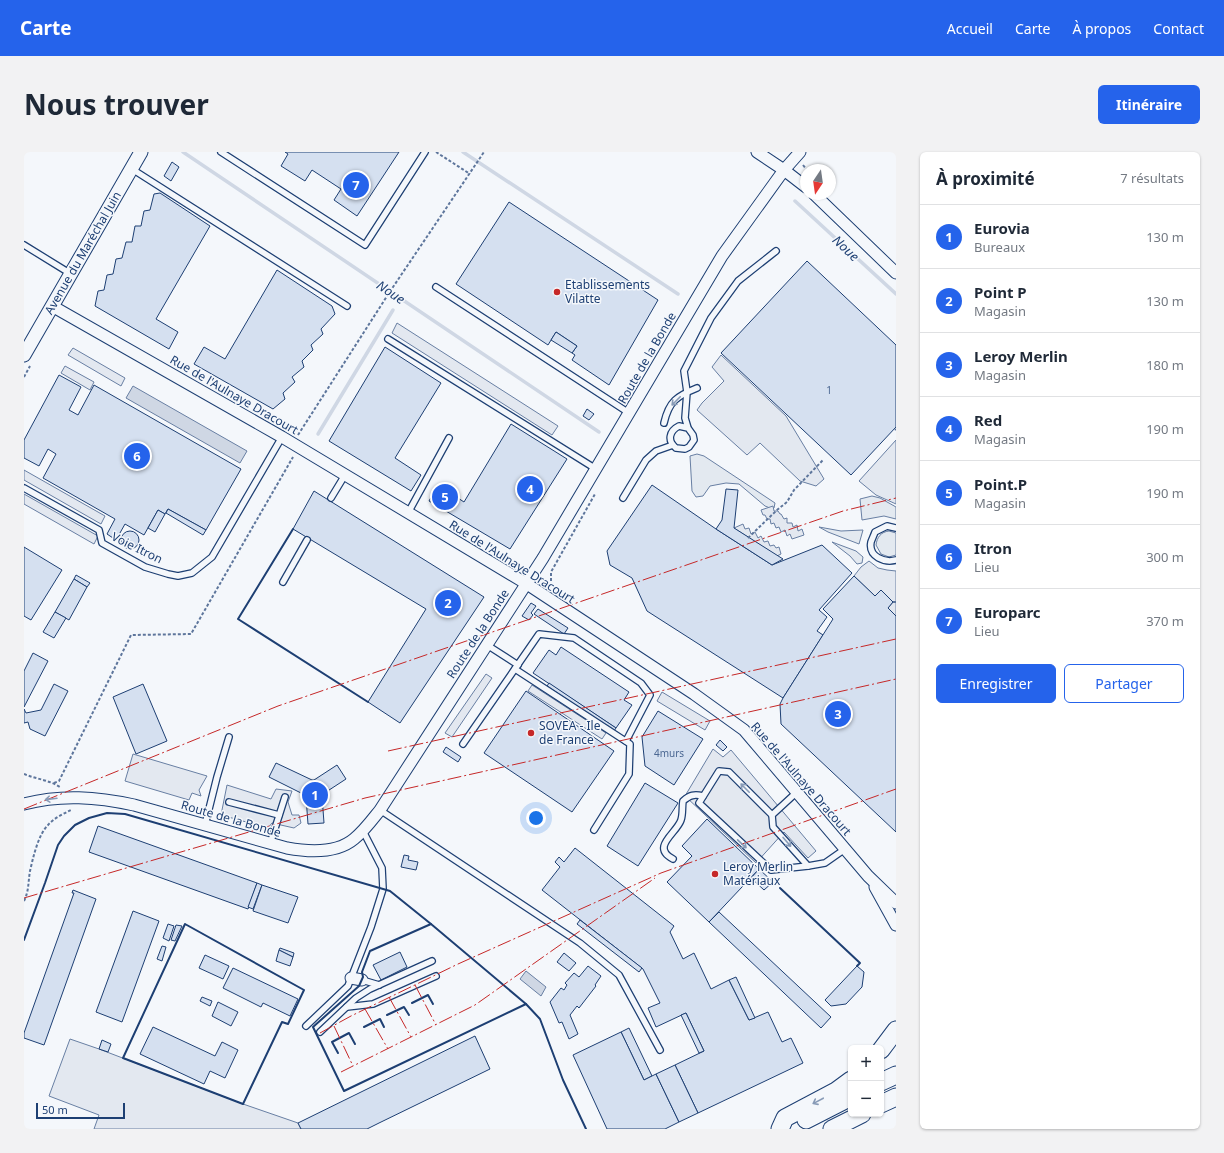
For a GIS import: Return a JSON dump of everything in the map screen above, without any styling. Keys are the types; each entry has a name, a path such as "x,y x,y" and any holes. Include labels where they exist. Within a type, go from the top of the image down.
{"main road":[{"path":"884,1046 896,1030"},
{"path":"883,1081 896,1075"},
{"path":"780,1129 785,1118 836,1091 850,1081"},
{"path":"884,1103 896,1097"},
{"path":"788,1129 848,1099"},
{"path":"832,1129 856,1117"}],"street":[{"name":"Avenue du Maréchal Juin","path":"24,355 141,152"},
{"path":"757,152 800,182"},
{"name":"Route de la Bonde","path":"24,804 39,800 79,797 110,800 270,844 309,852 338,847 353,840 380,810 527,584 597,469 722,256 788,173 800,152"},
{"path":"820,200 896,273"},
{"name":"Rue de l'Aulnaye Dracourt","path":"52,306 282,437 527,584 694,694 744,730 868,876 896,903"},
{"name":"Rue de l'Aulnaye Dracourt","path":"868,876 896,925"}],"lane":[{"path":"221,152 365,245 425,152"},
{"path":"132,169 347,306"},
{"path":"24,245 71,274"},
{"path":"688,428 679,426 672,431 670,436 670,441 680,450 689,448 692,444 694,435 688,428 685,418 686,392 684,371 711,318 738,281 776,251"},
{"path":"436,287 630,413"},
{"path":"388,339 597,469"},
{"path":"664,423 666,412 674,399 697,388"},
{"name":"Voie Itron","path":"24,488 99,530 102,543 145,567 178,576 192,573 212,557 282,437"},
{"path":"408,513 450,438"},
{"path":"623,498 646,460 656,452 673,445"},
{"path":"331,498 344,475"},
{"path":"896,528 887,526 875,532 871,543 873,552 881,560 888,562 896,560"},
{"path":"283,582 307,540"},
{"path":"463,744 539,634 574,638 641,683 650,695 626,741"},
{"path":"487,645 516,667 630,744 629,774 594,830"},
{"path":"205,826 229,737"},
{"path":"808,866 773,827 772,815 729,772 719,770 699,803 771,870 808,866 825,864 845,849"},
{"path":"772,815 797,791"},
{"path":"673,859 667,856 664,852 665,841 678,826 681,820 683,801 689,796 703,796"},
{"path":"270,844 285,797"},
{"path":"229,802 279,815"},
{"path":"380,810 580,943 619,974 660,1050"},
{"path":"306,1026 357,979 383,889 382,868 362,831"},
{"path":"320,1032 356,998 379,985 432,961"},
{"path":"347,1007 373,1004 436,976"},
{"path":"357,979 379,985"}],"path":[{"path":"436,152 470,174"},
{"path":"298,436 389,293 484,152"},
{"path":"788,173 803,163"},
{"path":"54,783 59,781 131,635 191,634 295,454"},
{"path":"748,538 787,502 794,490 823,460"},
{"path":"546,597 551,588 551,572 598,490"},
{"path":"24,774 54,783 65,790"},
{"path":"24,902 28,893 30,872 35,854 47,826 57,817 74,809"}],"shaded area":[{"path":"397,323 558,426 552,435 392,333"},
{"path":"73,348 125,378 121,386 68,355"},
{"path":"721,355 786,416 824,479 816,486 800,481 760,443 747,455 697,410 724,381 712,367"},
{"path":"65,366 94,382 90,390 61,373"},
{"path":"133,386 247,451 240,463 126,398"},
{"path":"896,440 896,504 876,495 859,481"},
{"path":"697,454 704,456 775,503 774,508 765,506 739,484 726,483 710,486 703,496 696,497 692,491 690,456"},
{"path":"24,470 105,516 101,524 24,480"},
{"path":"24,494 98,536 94,544 24,504"},
{"path":"872,496 880,498 896,507 896,519 884,516 862,520 860,499"},
{"path":"773,506 774,511 778,511 784,519 787,518 787,523 792,523 793,527 797,525 798,531 802,529 804,535 792,539 790,534 787,536 785,530 781,532 779,527 776,528 774,523 771,524 770,519 767,519 765,515 763,515 761,510"},
{"path":"743,524 745,529 749,528 751,534 755,532 758,538 761,536 764,542 768,541 770,546 774,545 776,548 779,547 781,554 777,556 734,528"},
{"path":"819,527 841,531 863,530 859,544"},
{"path":"889,531 896,533 896,555 889,557 881,554 876,545 880,535"},
{"path":"832,542 856,551 863,557 862,563 857,564 850,556"},
{"path":"869,561 878,568 896,571 896,616 888,608 893,602 881,591 875,596 854,576 861,567"},
{"path":"486,674 492,678 452,737 445,733"},
{"path":"532,685 606,733 602,739 528,691"},
{"path":"662,692 710,721 705,730 657,701"},
{"path":"713,749 723,757 731,750 816,851 808,858 784,832 756,863 685,796"},
{"path":"133,754 207,776 199,790 201,796 192,793 189,800 125,781"},
{"path":"227,785 271,799 276,789 292,791 288,802 292,815 299,815 301,823 294,828 272,823 268,828 221,815"},
{"path":"526,971 546,987 541,996 520,979"},
{"path":"70,1039 298,1123 301,1129 94,1129 99,1115 49,1096"}],"building":[{"path":"285,152 399,152 357,216 334,200 341,189 312,170 305,181 281,166 288,154"},
{"path":"172,162 179,167 171,181 164,176"},
{"path":"160,193 210,226 156,319 178,332 169,349 95,306 98,291 104,290 107,275 113,274 116,259 122,258 126,242 132,242 135,226 141,226 144,211 150,210 154,194"},
{"name":"Etablissements Vilatte","path":"509,202 658,300 609,385 572,360 575,355 572,353 577,346 556,332 548,345 456,284"},
{"path":"807,261 896,345 896,427 851,475 721,353"},
{"path":"277,270 332,306 335,314 321,329 323,334 311,345 313,350 302,361 304,367 292,377 295,382 283,393 285,399 273,409 194,364 204,347 225,359"},
{"path":"556,332 577,346 572,353 551,340"},
{"path":"385,347 441,383 395,458 421,475 411,491 329,441"},
{"path":"59,375 81,387 69,410 78,415 94,385 241,469 206,530 168,509 165,514 158,510 144,535 125,524 116,540 107,534 115,519 43,478 56,454 48,449 39,466 24,458 24,440"},
{"path":"587,409 594,414 589,420 583,416"},
{"path":"511,424 567,459 510,549 429,501 438,485 464,502"},
{"path":"652,485 772,565 822,545 852,573 819,610 827,617 817,631 823,635 783,698 647,611 632,578 610,565 607,551"},
{"path":"726,489 738,490 734,528 783,559 772,565 716,529 722,520"},
{"path":"314,491 484,597 400,723 368,702 426,609 293,529"},
{"path":"168,509 206,530 203,535 166,513"},
{"path":"158,510 165,514 155,532 148,528"},
{"path":"130,531 134,532 138,536 138,544 134,548 130,549 126,548 122,544 121,540 122,536 126,532"},
{"path":"24,547 62,570 31,620 24,616"},
{"path":"76,575 90,583 87,587 74,579"},
{"path":"854,576 875,596 881,590 893,602 888,608 896,616 896,832 781,724 780,704 833,619 823,609"},
{"path":"74,579 87,587 69,620 55,612"},
{"path":"531,603 536,606 531,613 533,615 529,620 522,616"},
{"path":"538,609 568,628 564,634 534,614"},
{"path":"55,612 66,618 54,638 43,632"},
{"path":"561,647 629,692 624,700 632,705 616,728 533,673 549,650 556,655"},
{"path":"33,653 48,661 24,707 24,671"},
{"path":"549,683 616,728 614,731 547,686"},
{"path":"54,684 68,691 45,736 30,729 28,722 24,723 24,709 26,713 41,710"},
{"path":"143,684 167,741 136,754 113,697"},
{"path":"526,691 614,751 572,812 484,753"},
{"path":"658,711 703,739 674,785 645,766 642,737"},
{"path":"720,740 727,747 723,751 716,745"},
{"path":"446,747 461,757 458,762 443,752"},
{"path":"276,763 312,780 337,765 346,779 322,796 324,823 308,824 305,795 269,777"},
{"path":"645,783 678,803 638,866 607,846"},
{"name":"Leroy Merlin Matériaux","path":"707,819 759,869 709,922 667,882 692,856 682,846"},
{"path":"98,826 257,883 248,909 89,852"},
{"path":"575,848 674,926 670,932 683,959 694,953 711,989 729,980 749,1020 768,1012 782,1042 791,1038 803,1063 698,1113 675,1065 704,1051 686,1013 656,1027 648,1008 660,1003 643,969 542,890 560,867 555,862 559,857 564,862"},
{"path":"404,855 409,856 408,860 418,862 416,870 401,867"},
{"path":"759,869 773,882 764,890 751,878"},
{"path":"257,883 262,885 253,909 248,907"},
{"path":"262,885 298,897 288,923 253,911"},
{"path":"73,890 96,899 44,1045 24,1038 24,1033 74,893 72,893"},
{"path":"133,911 159,921 122,1022 96,1012"},
{"path":"719,912 831,1017 821,1028 709,922"},
{"path":"580,920 642,968 639,972 577,924"},
{"path":"168,924 174,926 169,941 163,938"},
{"path":"176,925 182,926 175,941 171,940"},
{"path":"162,946 166,947 162,961 157,959"},
{"path":"280,948 294,953 293,957 279,950"},
{"path":"279,950 293,957 290,966 276,961"},
{"path":"400,952 407,967 381,980 373,965"},
{"path":"564,953 576,963 569,971 557,962"},
{"path":"205,955 229,966 223,979 199,968"},
{"path":"588,966 601,976 595,985 596,986 579,1008 577,1006 570,1015 578,1034 569,1039 562,1022 559,1023 550,1002 561,988 564,990 567,985 565,983 574,973 579,977"},
{"path":"857,966 864,972 862,987 846,1004 831,1006 825,1000"},
{"path":"233,968 298,999 290,1016 263,1003 261,1007 223,988"},
{"path":"736,977 755,1018 749,1020 729,980"},
{"path":"202,997 212,1001 210,1006 200,1001"},
{"path":"218,1002 238,1012 231,1026 212,1016"},
{"path":"686,1013 704,1051 699,1053 681,1015"},
{"path":"153,1027 215,1056 222,1042 238,1050 225,1078 210,1071 204,1084 140,1054"},
{"path":"629,1028 652,1076 644,1080 621,1032"},
{"path":"621,1032 644,1080 656,1074 679,1122 665,1129 607,1129 573,1055"},
{"path":"475,1036 490,1069 367,1129 301,1129 298,1123"},
{"path":"102,1040 111,1044 108,1052 99,1049"},
{"path":"675,1065 698,1113 679,1122 656,1074"}],"waterway":[{"name":"Noue","path":"183,152 599,432"},
{"name":"Noue","path":"463,152 678,294"},
{"name":"Noue","path":"795,201 896,294"},
{"name":"Noue","path":"318,434 393,310"}],"wall":[{"path":"293,529 238,619 368,702"},
{"path":"24,940 58,845 64,836 75,825 89,818 107,813 125,814 390,891 431,924"},
{"path":"780,888 860,963 857,966"},
{"path":"185,924 304,990 288,1024 282,1022 243,1104 123,1058 185,924"},
{"path":"431,924 526,1004 344,1091 313,1027 359,986 363,977 362,972 370,951 431,924"},
{"path":"412,1003 428,995 433,1004"},
{"path":"526,1004 540,1019 563,1080 586,1129"},
{"path":"387,1015 404,1007 409,1015"},
{"path":"364,1027 380,1019 384,1027"},
{"path":"338,1053 332,1042 349,1033 355,1044"}],"power":[{"path":"24,809 278,706 843,511 896,498"},
{"path":"388,751 896,639"},
{"path":"24,898 365,798 896,679"},
{"path":"320,1033 351,1016 458,964 661,873 896,789"},
{"path":"341,1072 475,1005 655,878"},
{"path":"415,985 436,1025"},
{"path":"389,997 411,1037"},
{"path":"365,1009 388,1049"},
{"path":"334,1026 353,1066"}],"place":[{"name":"Europarc","path":"356,185"},
{"name":"Etablissements Vilatte","path":"557,292"},
{"name":"Itron","path":"137,456"},
{"name":"Red","path":"530,489"},
{"name":"Point.P","path":"445,497"},
{"name":"Point P","path":"448,603"},
{"name":"Leroy Merlin","path":"838,714"},
{"name":"SOVEA - Ile de France","path":"531,733"},
{"name":"Eurovia","path":"315,795"},
{"name":"Leroy Merlin Matériaux","path":"715,874"}]}
